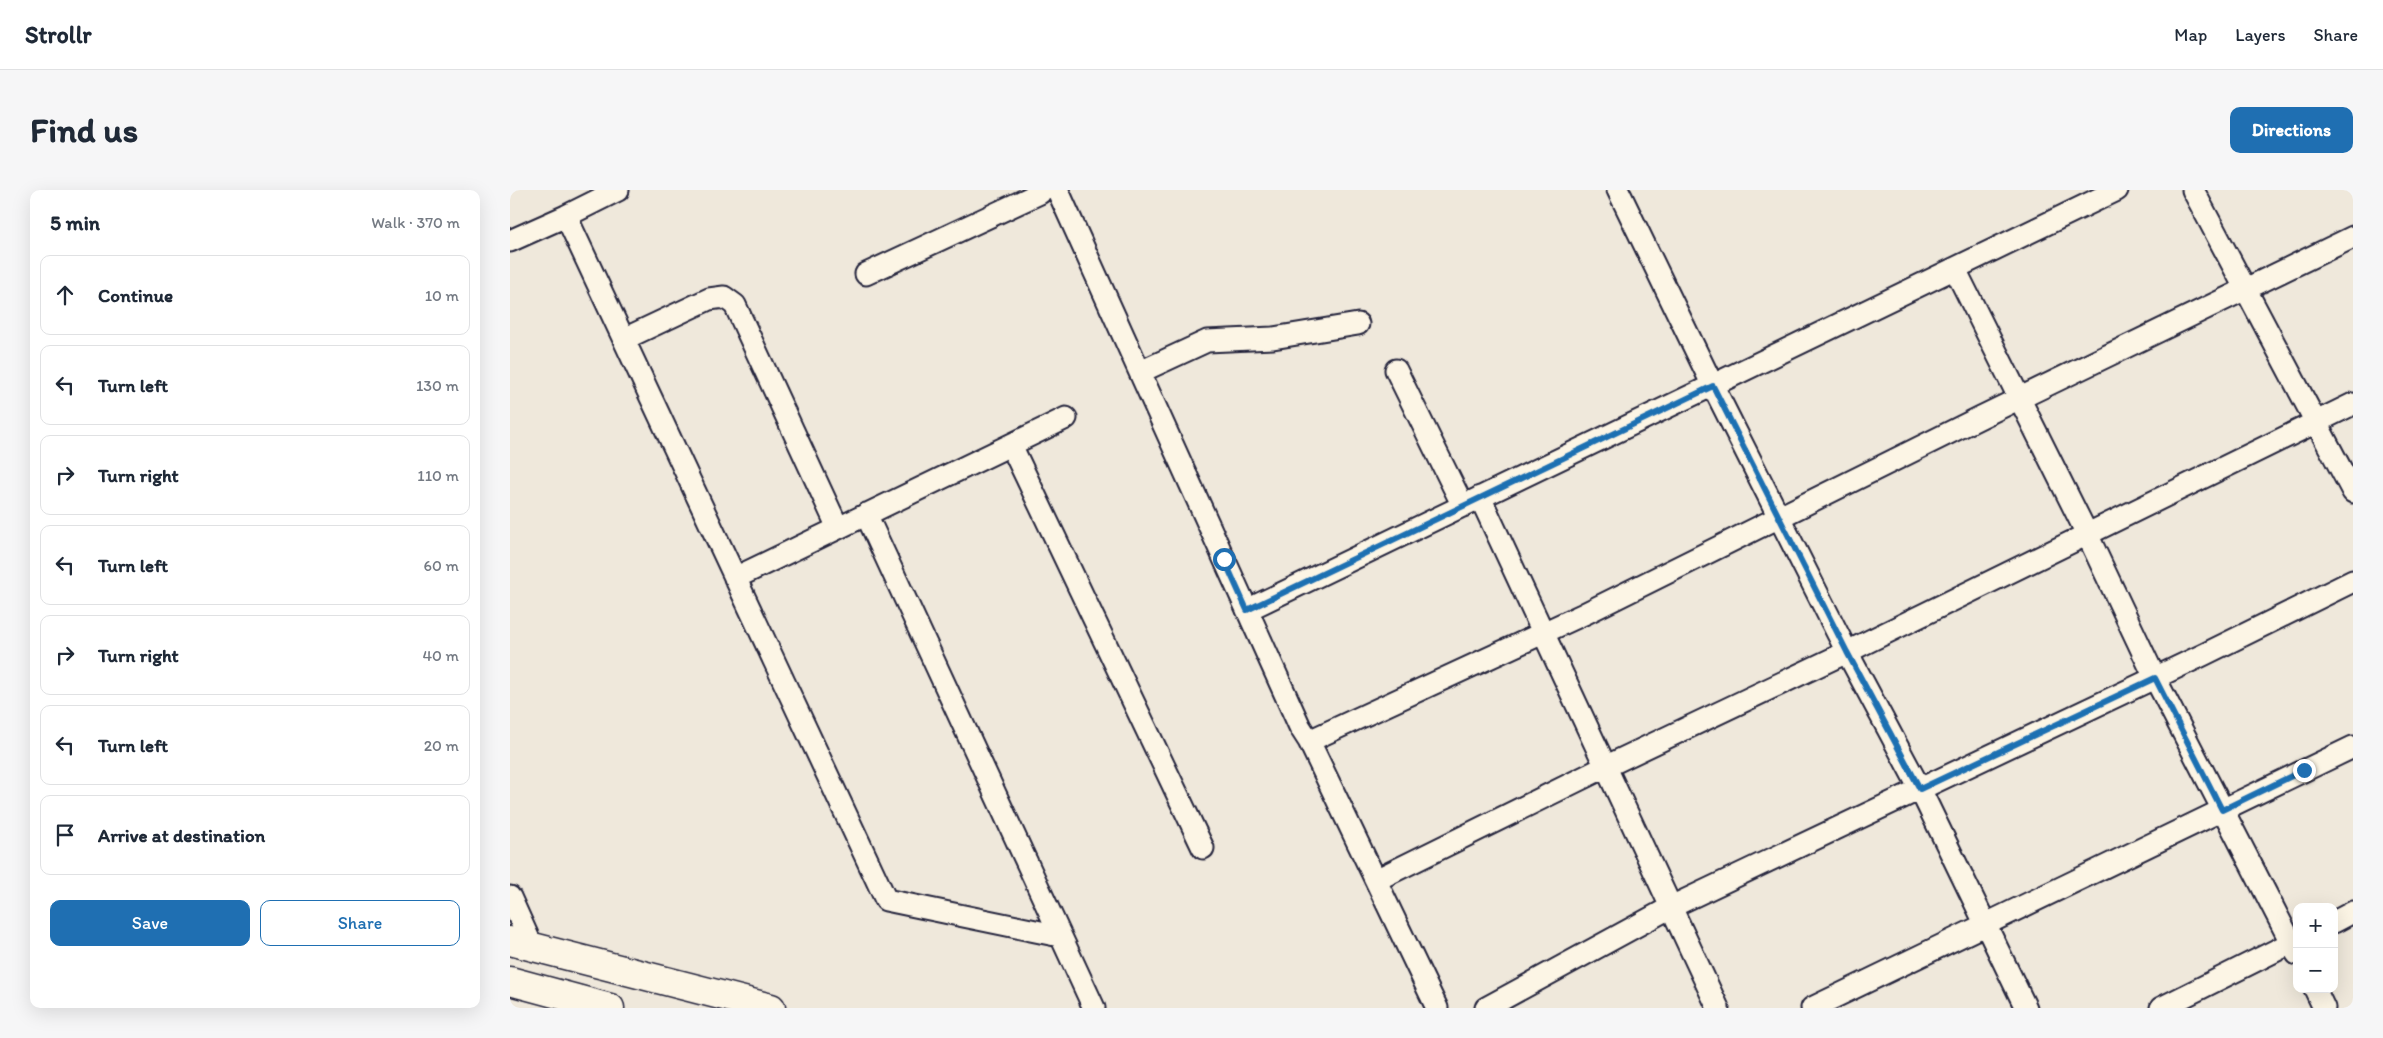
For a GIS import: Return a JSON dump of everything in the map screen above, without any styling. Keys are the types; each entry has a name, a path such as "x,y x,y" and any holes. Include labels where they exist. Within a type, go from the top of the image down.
{"main road":[{"path":"521,944 771,1008"},
{"path":"510,981 610,1008"}],"street":[{"path":"510,240 566,216 618,190"},
{"path":"1618,190 1713,386 1847,652 1920,789 2026,1008"},
{"path":"1247,610 2117,190"},
{"path":"2193,190 2353,492"},
{"path":"866,274 1050,191 1140,372 1300,727 1309,740 1437,1008"},
{"path":"566,216 886,900 1060,936"},
{"path":"1309,740 1545,632 2019,398 2353,237"},
{"path":"1955,269 2087,534 2155,678 2222,810 2293,942"},
{"path":"624,339 709,299 724,297 735,305 838,528"},
{"path":"1140,372 1207,342 1273,338 1358,324"},
{"path":"1396,370 1545,632 1673,906 1718,1008"},
{"path":"1376,880 2353,404"},
{"path":"735,578 1066,418"},
{"path":"1011,444 1202,848"},
{"path":"866,514 1094,1008"},
{"path":"1486,1008 1673,906 2155,678 2353,581"},
{"path":"1812,1008 2353,747"},
{"path":"510,897 521,944"},
{"path":"2338,920 2353,912"},
{"path":"2161,1008 2293,947"},
{"path":"2317,993 2324,1008"}],"route":[{"path":"1224,559 1247,610 1713,386 1847,652 1920,789 2155,678 2222,810 2304,770"}]}
